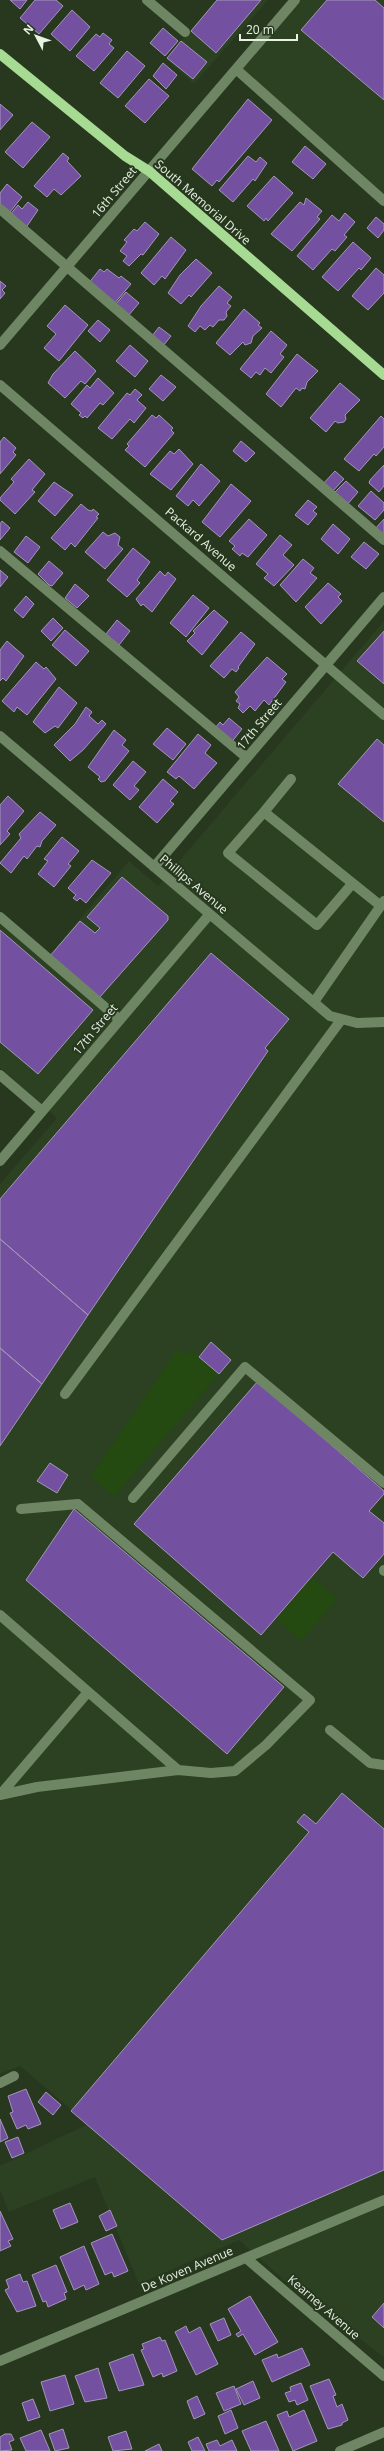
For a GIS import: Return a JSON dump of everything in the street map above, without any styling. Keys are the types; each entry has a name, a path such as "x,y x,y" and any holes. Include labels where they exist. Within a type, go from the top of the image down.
{"main road":[{"name":"South Memorial Drive","path":"0,54 125,156 149,171 384,375"}],"street":[{"path":"148,0 185,32"},
{"name":"16th Street","path":"0,345 295,0"},
{"path":"236,69 384,201"},
{"path":"0,209 68,266 384,540"},
{"name":"Packard Avenue","path":"0,385 327,664 384,715"},
{"path":"0,552 246,758"},
{"name":"17th Street","path":"154,867 384,597"},
{"name":"Phillips Avenue","path":"0,736 330,1016 341,1020 384,1022"},
{"path":"291,779 228,853 316,925 352,884"},
{"path":"264,812 352,884 382,903 314,1002"},
{"name":"17th Street","path":"0,1161 210,915"},
{"path":"0,917 120,1020"},
{"path":"66,1394 341,1020"},
{"path":"0,1075 42,1111"},
{"path":"133,1498 244,1367 384,1483"},
{"path":"0,1795 37,1787 178,1770 211,1773 235,1771 266,1746 310,1700 78,1504 21,1509"},
{"path":"0,1615 178,1770"},
{"path":"0,1795 88,1692"},
{"path":"330,1730 370,1763 384,1765"},
{"path":"0,2083 14,2076"},
{"name":"De Koven Avenue","path":"0,2361 384,2200"},
{"name":"Kearney Avenue","path":"246,2258 384,2376"},
{"path":"340,2451 384,2432"}],"shaded area":[{"path":"216,0 268,0 194,84 166,59"},
{"path":"295,0 384,0 384,201 236,69"},
{"path":"384,621 384,2357 294,2289 239,2240 139,2284 95,2177 9,2212 0,2190 0,2166 88,2124 20,2066 0,2074 0,1184 57,1118 0,1068 0,921 45,960 129,861 158,886"},
{"path":"177,1350 185,1355 192,1351 219,1374 114,1497 91,1476"},
{"path":"312,1577 338,1599 301,1641 276,1619"}],"building":[{"path":"10,0 27,0 20,9"},
{"path":"35,0 56,0 63,6 39,34 20,18"},
{"path":"217,0 261,0 216,53 191,31"},
{"path":"327,0 375,0 384,8 384,100 301,30"},
{"path":"72,10 90,27 70,51 51,34"},
{"path":"163,28 178,41 165,56 150,43"},
{"path":"103,33 112,40 109,44 114,48 94,71 76,56 96,34 100,37"},
{"path":"181,41 207,62 193,79 167,58"},
{"path":"127,51 145,66 118,98 100,83"},
{"path":"163,63 177,75 166,89 153,76"},
{"path":"149,79 169,96 145,123 125,106"},
{"path":"248,99 272,120 219,182 217,180 212,186 192,169"},
{"path":"0,104 13,115 0,130"},
{"path":"32,122 50,137 23,168 5,152"},
{"path":"305,146 326,164 313,179 292,162"},
{"path":"63,153 69,158 67,161 81,176 61,195 54,189 47,197 34,186"},
{"path":"248,156 256,162 260,157 267,163 255,181 253,179 233,202 219,190"},
{"path":"274,176 293,193 268,221 266,218 264,221 247,206"},
{"path":"7,184 22,197 10,212 0,204 0,193"},
{"path":"306,198 322,211 317,217 320,219 292,251 271,234 300,202 304,205"},
{"path":"28,202 38,210 25,229 9,216 18,205 22,209"},
{"path":"345,213 355,222 344,235 347,237 335,251 332,249 313,270 297,256 332,215 339,221"},
{"path":"376,217 384,224 384,230 378,238 367,228"},
{"path":"145,222 159,234 143,255 141,254 129,266 123,261 127,256 120,251 127,242 124,240 134,229 137,231"},
{"path":"171,237 186,250 165,279 162,276 154,285 141,273"},
{"path":"353,242 371,258 361,270 359,268 338,291 322,277"},
{"path":"196,259 212,273 191,297 189,295 181,304 168,293 180,275"},
{"path":"376,268 384,275 384,293 368,310 352,296"},
{"path":"100,269 104,272 107,269 119,278 121,276 131,284 113,305 88,284"},
{"path":"0,281 6,286 2,290 5,293 0,299"},
{"path":"219,286 232,297 227,303 231,306 226,312 227,316 224,320 219,320 213,327 210,325 205,330 200,326 195,332 188,326 201,306"},
{"path":"126,292 139,303 128,316 115,305"},
{"path":"65,305 88,325 59,361 44,348 56,334 47,326"},
{"path":"244,309 260,323 258,325 262,328 253,336 251,343 245,345 243,342 230,355 216,343"},
{"path":"98,320 110,330 100,342 88,331"},
{"path":"159,327 171,336 163,346 152,336"},
{"path":"271,331 287,345 280,354 284,357 271,373 265,368 260,375 256,372 251,378 240,369"},
{"path":"130,345 148,361 135,377 116,361"},
{"path":"75,351 96,371 85,384 81,381 65,398 48,383 53,374"},
{"path":"297,354 318,371 307,382 305,389 302,388 300,391 296,388 281,407 266,394"},
{"path":"161,375 176,387 163,401 149,389"},
{"path":"98,378 114,393 103,405 100,403 87,418 85,416 83,418 79,415 81,413 71,404 87,385 90,388"},
{"path":"340,383 360,400 345,415 346,419 344,422 338,423 335,421 326,432 310,418"},
{"path":"135,389 142,395 137,400 146,408 134,423 130,419 112,439 98,428 127,393 130,395"},
{"path":"152,415 156,418 159,415 173,428 171,430 174,433 145,467 125,450 129,446 127,444"},
{"path":"381,416 384,419 384,447 376,456 374,454 359,471 344,459"},
{"path":"4,437 16,448 13,452 16,455 0,474 0,442"},
{"path":"241,441 255,453 246,462 233,451"},
{"path":"179,449 193,464 171,490 150,474 170,451 174,454"},
{"path":"29,459 45,474 32,490 35,492 15,514 0,500 0,498 14,482 11,479"},
{"path":"201,464 220,481 199,506 193,500 188,506 176,496"},
{"path":"384,465 384,486 379,492 369,483"},
{"path":"335,471 344,479 331,493 322,485"},
{"path":"346,481 358,492 346,506 333,494"},
{"path":"54,482 73,495 55,516 38,501"},
{"path":"231,484 251,501 220,537 202,522"},
{"path":"371,491 384,503 384,510 375,520 358,506"},
{"path":"308,500 317,507 313,511 317,514 308,525 295,515"},
{"path":"81,504 88,510 92,511 93,509 99,514 96,517 98,518 75,547 71,543 65,550 51,538"},
{"path":"249,519 267,535 248,557 242,553 240,556 232,549 235,546 229,541"},
{"path":"384,519 384,539 374,530"},
{"path":"2,521 10,528 0,540 0,524"},
{"path":"333,524 350,539 338,554 321,539"},
{"path":"103,532 108,536 115,533 120,537 118,545 123,549 105,569 85,552"},
{"path":"280,535 292,545 283,555 294,565 274,586 264,578 268,574 256,564"},
{"path":"26,536 40,547 28,563 14,552"},
{"path":"364,542 379,554 366,569 351,557"},
{"path":"133,548 150,562 137,580 140,583 127,597 107,580"},
{"path":"303,559 314,568 310,573 317,578 296,602 280,585"},
{"path":"49,561 63,573 52,586 38,574"},
{"path":"0,570 8,577 0,587"},
{"path":"160,571 165,576 168,572 176,579 152,612 143,604 141,606 136,599"},
{"path":"328,583 341,594 338,597 342,601 321,624 305,607"},
{"path":"75,584 89,596 77,608 65,598"},
{"path":"193,595 209,608 186,637 170,623"},
{"path":"26,596 34,604 23,618 14,610"},
{"path":"214,610 228,622 202,655 187,641 195,633 193,631"},
{"path":"53,618 63,628 51,641 41,631"},
{"path":"117,620 130,631 119,645 106,634"},
{"path":"65,630 89,651 76,666 52,645"},
{"path":"384,631 384,684 357,661"},
{"path":"241,632 255,644 236,672 232,669 224,678 210,666"},
{"path":"7,641 24,656 6,681 3,678 0,681 0,650"},
{"path":"267,657 287,674 282,679 286,682 269,705 264,700 255,711 250,706 243,713 238,708 240,704 236,701 239,697 235,692"},
{"path":"36,662 44,669 46,667 56,679 27,715 17,707 14,712 2,701"},
{"path":"59,687 77,703 58,728 55,726 45,733 33,722"},
{"path":"86,707 92,712 89,716 98,724 102,720 106,724 83,750 70,761 54,745 75,724"},
{"path":"229,718 242,729 230,744 215,728 220,722 223,725"},
{"path":"167,728 186,744 173,760 153,744"},
{"path":"114,730 126,740 122,745 129,751 105,781 101,782 98,779 100,777 88,767"},
{"path":"198,734 211,745 205,753 217,763 194,789 179,776 176,779 167,772"},
{"path":"377,739 384,745 384,822 338,784"},
{"path":"133,761 146,772 134,786 139,790 130,800 113,785"},
{"path":"163,779 178,792 170,801 174,804 157,823 139,807"},
{"path":"8,796 24,811 7,831 10,834 0,845 0,805"},
{"path":"40,812 56,825 42,841 40,847 37,846 27,859 24,856 11,873 0,863 21,838 19,834"},
{"path":"62,837 79,851 68,864 71,866 54,887 38,874 48,861 44,859"},
{"path":"92,860 111,873 86,903 80,898 77,901 73,898 76,895 68,888"},
{"path":"122,877 168,916 168,920 99,998 50,956 80,921 95,933 100,928 87,917"},
{"path":"0,930 93,1010 38,1074 0,1042"},
{"path":"211,953 289,1019 265,1048 268,1051 88,1315 0,1239 0,1199"},
{"path":"0,1239 88,1315 42,1384 0,1348"},
{"path":"211,1342 231,1360 219,1374 199,1357"},
{"path":"0,1348 42,1384 0,1446"},
{"path":"258,1381 384,1491 384,1494 369,1511 384,1523 384,1554 363,1578 333,1552 261,1635 134,1524"},
{"path":"50,1463 68,1475 57,1493 37,1481"},
{"path":"74,1509 284,1687 227,1754 26,1580"},
{"path":"342,1793 384,1829 384,2170 222,2240 71,2111 309,1832 297,1822 304,1814 316,1824"},
{"path":"26,2089 41,2124 28,2129 26,2125 17,2129 10,2113 13,2112 8,2096"},
{"path":"46,2092 61,2105 53,2115 38,2102"},
{"path":"0,2119 8,2138 0,2142"},
{"path":"18,2137 24,2153 12,2158 5,2142"},
{"path":"70,2203 78,2222 61,2229 53,2210"},
{"path":"110,2210 117,2226 106,2231 99,2216"},
{"path":"0,2211 13,2239 8,2241 11,2246 0,2251"},
{"path":"112,2234 128,2271 114,2277 112,2272 105,2275 91,2243"},
{"path":"84,2246 99,2284 86,2290 84,2285 74,2290 60,2257"},
{"path":"56,2265 67,2292 64,2293 66,2299 48,2307 46,2301 43,2302 32,2275"},
{"path":"20,2274 23,2282 27,2281 36,2306 17,2312 5,2290 9,2288 6,2280"},
{"path":"250,2296 278,2342 255,2355 243,2334 238,2337 236,2334 241,2331 228,2309"},
{"path":"384,2303 384,2328 372,2317"},
{"path":"224,2318 231,2335 218,2341 210,2324"},
{"path":"186,2326 189,2333 200,2327 218,2364 196,2375 175,2332"},
{"path":"160,2337 162,2341 165,2340 177,2371 163,2377 162,2373 153,2377 141,2350 144,2349 142,2344"},
{"path":"302,2348 310,2365 272,2382 262,2360 277,2354 278,2358"},
{"path":"133,2354 144,2385 119,2391 109,2363"},
{"path":"98,2368 107,2398 85,2402 75,2376"},
{"path":"65,2375 74,2404 50,2411 41,2382"},
{"path":"329,2379 336,2395 333,2396 337,2407 342,2404 348,2420 342,2423 342,2425 328,2429 310,2386"},
{"path":"253,2381 260,2398 244,2405 236,2389"},
{"path":"301,2383 308,2400 297,2405 295,2400 289,2402 285,2393 291,2391 290,2387"},
{"path":"234,2386 241,2404 224,2411 216,2393"},
{"path":"197,2396 205,2414 194,2419 187,2401"},
{"path":"33,2399 40,2417 28,2421 22,2403"},
{"path":"231,2410 238,2428 225,2434 218,2416"},
{"path":"304,2410 317,2441 293,2451 277,2415 287,2411 289,2417"},
{"path":"266,2421 279,2451 251,2451 242,2431"},
{"path":"63,2429 69,2448 55,2451 49,2434"},
{"path":"41,2430 50,2451 26,2451 20,2438"},
{"path":"126,2431 132,2449 113,2451 108,2437"},
{"path":"5,2434 11,2434 14,2440 9,2442 12,2450 0,2451 0,2437"},
{"path":"198,2437 205,2451 192,2451 188,2442"},
{"path":"217,2440 220,2446 232,2440 237,2451 209,2451 206,2444"},
{"path":"159,2444 162,2451 145,2451"}]}
